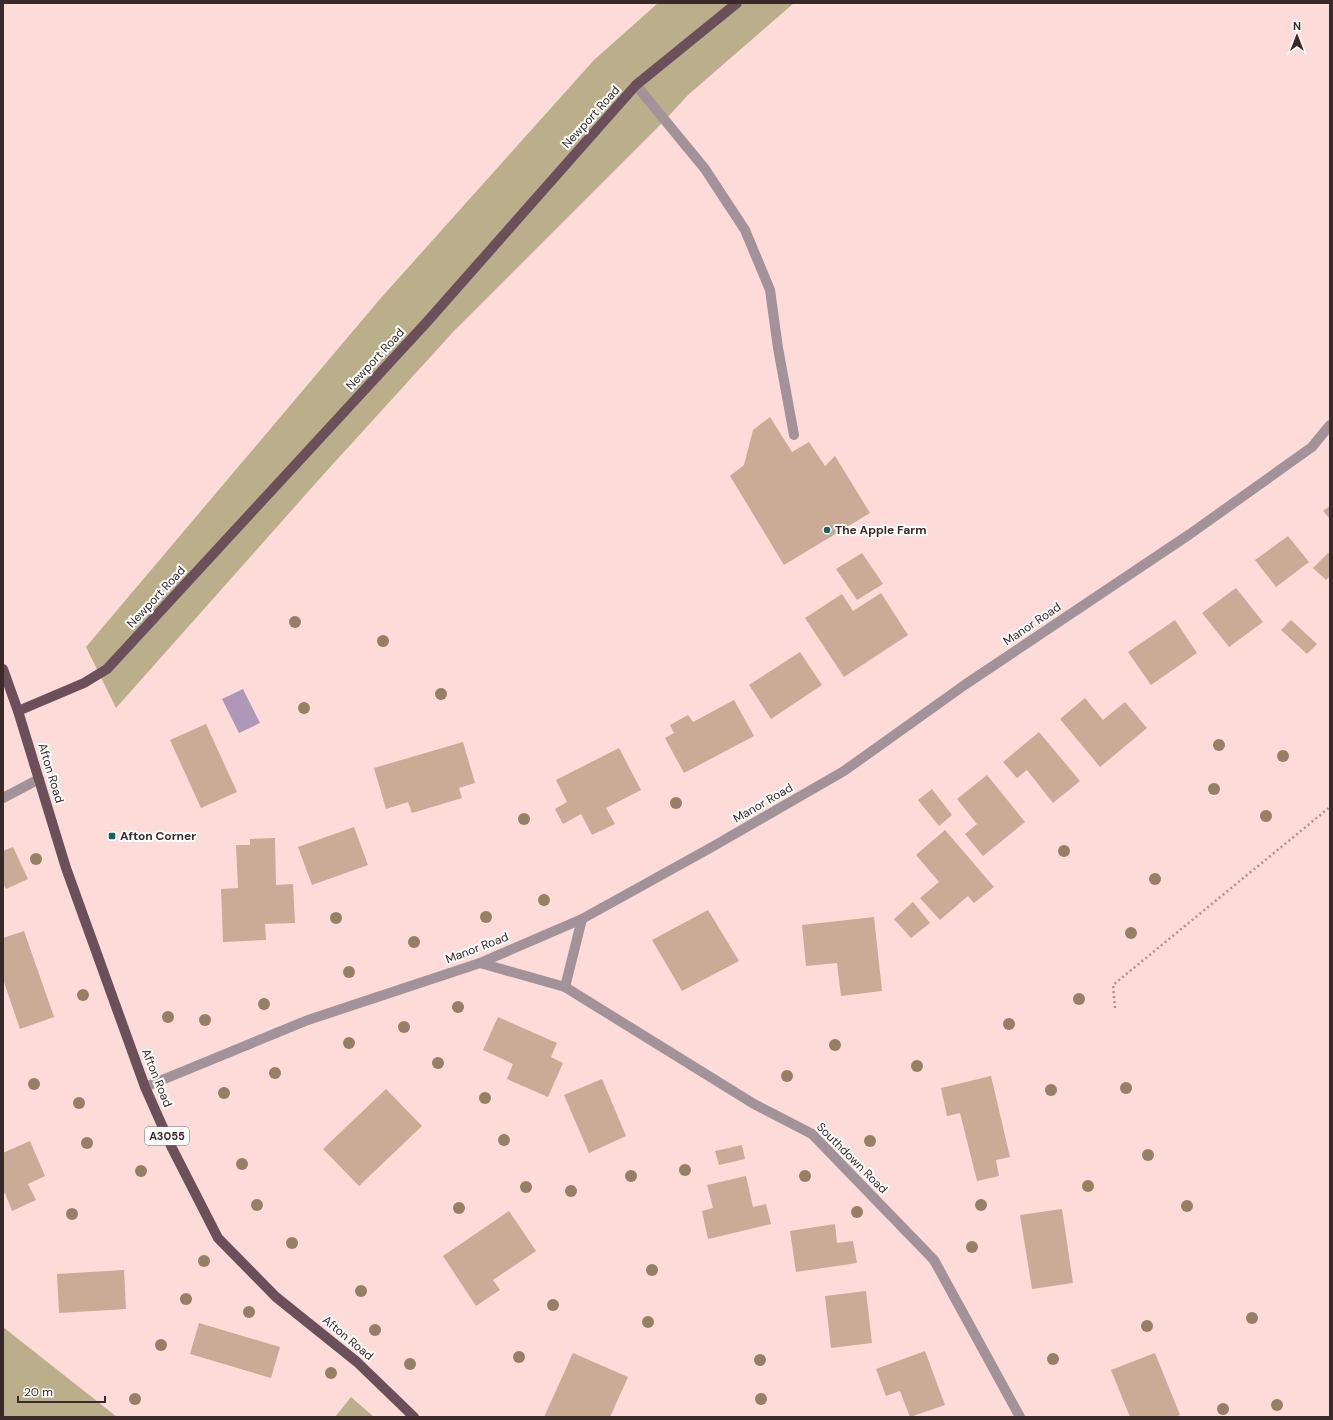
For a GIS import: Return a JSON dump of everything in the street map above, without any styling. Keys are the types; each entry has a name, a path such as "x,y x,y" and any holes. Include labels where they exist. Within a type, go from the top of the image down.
{"main road":[{"name":"Newport Road","path":"18,711 84,682 107,669 426,323 636,86 737,3"},
{"name":"Afton Road","path":"3,669 18,711 66,868 145,1087 172,1148 218,1238 276,1297 357,1362 414,1417"}],"street":[{"path":"636,86 705,169 745,230 770,290 778,348 794,435"},
{"name":"Manor Road","path":"145,1087 308,1020 480,963 582,919 712,848 844,771 966,684 1190,534 1312,446 1330,425"},
{"path":"3,798 39,779"},
{"path":"565,987 582,919"},
{"name":"Southdown Road","path":"480,963 565,987 754,1104 812,1134 934,1260 1020,1417"}],"path":[{"path":"1115,1008 1113,985 1330,806"}],"shaded area":[{"path":"658,3 794,3 688,95 665,120 454,331 323,475 116,708 86,647 380,299 594,60"},
{"path":"243,689 260,723 239,733 222,699"},
{"path":"3,1327 117,1417 3,1417"},
{"path":"351,1397 374,1417 335,1417"}],"building":[{"path":"770,417 792,452 809,442 825,466 835,456 870,513 784,565 730,476 744,465 753,430"},
{"path":"1330,506 1330,519 1323,511"},
{"path":"1288,536 1309,562 1276,587 1255,560"},
{"path":"862,553 883,584 857,600 836,569"},
{"path":"1328,553 1330,554 1330,576 1326,580 1313,568"},
{"path":"1236,588 1263,622 1229,647 1202,613"},
{"path":"881,593 908,635 844,677 805,618 842,594 853,611"},
{"path":"1175,620 1197,653 1151,685 1128,652"},
{"path":"1291,620 1317,644 1307,654 1281,630"},
{"path":"800,652 822,685 771,719 749,685"},
{"path":"1085,698 1103,720 1125,702 1147,728 1100,767 1060,719"},
{"path":"734,700 754,736 684,773 665,738 674,733 670,725 688,715 693,722"},
{"path":"206,724 237,792 201,808 170,740"},
{"path":"1039,732 1080,781 1053,803 1027,770 1017,778 1003,762"},
{"path":"463,742 475,783 459,788 462,798 412,813 408,802 386,809 374,768"},
{"path":"619,748 641,790 606,808 615,824 592,835 581,814 563,824 555,809 567,802 556,780"},
{"path":"987,775 1025,822 983,856 965,834 977,824 957,799"},
{"path":"932,789 952,815 939,826 918,800"},
{"path":"354,827 368,865 312,885 298,847"},
{"path":"945,830 994,887 974,903 968,896 940,920 920,898 939,882 916,855"},
{"path":"275,838 276,885 293,884 295,923 265,924 266,940 223,942 221,889 238,888 236,845 250,845 250,839"},
{"path":"13,847 28,879 6,889 3,884 3,851"},
{"path":"913,902 930,923 911,938 894,919"},
{"path":"708,910 739,961 682,991 652,940"},
{"path":"874,917 882,991 841,996 837,963 806,966 802,925"},
{"path":"24,931 54,1017 20,1029 3,979 3,938"},
{"path":"498,1017 557,1043 551,1057 563,1063 548,1097 507,1079 513,1064 483,1050"},
{"path":"991,1076 1010,1157 996,1160 999,1176 977,1181 960,1113 947,1116 941,1088"},
{"path":"602,1079 626,1136 589,1153 564,1095"},
{"path":"386,1089 422,1126 359,1186 323,1149"},
{"path":"30,1141 45,1176 28,1184 36,1200 12,1211 5,1193 3,1194 3,1153"},
{"path":"742,1145 745,1159 719,1165 715,1151"},
{"path":"746,1176 753,1207 766,1204 771,1224 708,1239 702,1211 713,1208 707,1185"},
{"path":"1062,1209 1073,1283 1032,1289 1020,1215"},
{"path":"509,1211 536,1251 493,1280 500,1290 476,1306 443,1256"},
{"path":"835,1224 837,1243 853,1241 857,1263 796,1272 790,1231"},
{"path":"124,1270 126,1309 59,1313 57,1274"},
{"path":"866,1291 872,1343 831,1348 825,1296"},
{"path":"199,1323 280,1347 271,1378 190,1354"},
{"path":"925,1351 945,1405 910,1417 900,1391 886,1396 876,1369"},
{"path":"573,1353 628,1377 610,1417 544,1417"},
{"path":"1155,1353 1180,1415 1175,1417 1130,1417 1111,1370"}],"place":[{"name":"The Apple Farm","path":"827,530"},
{"name":"Afton Corner","path":"112,836"}]}
